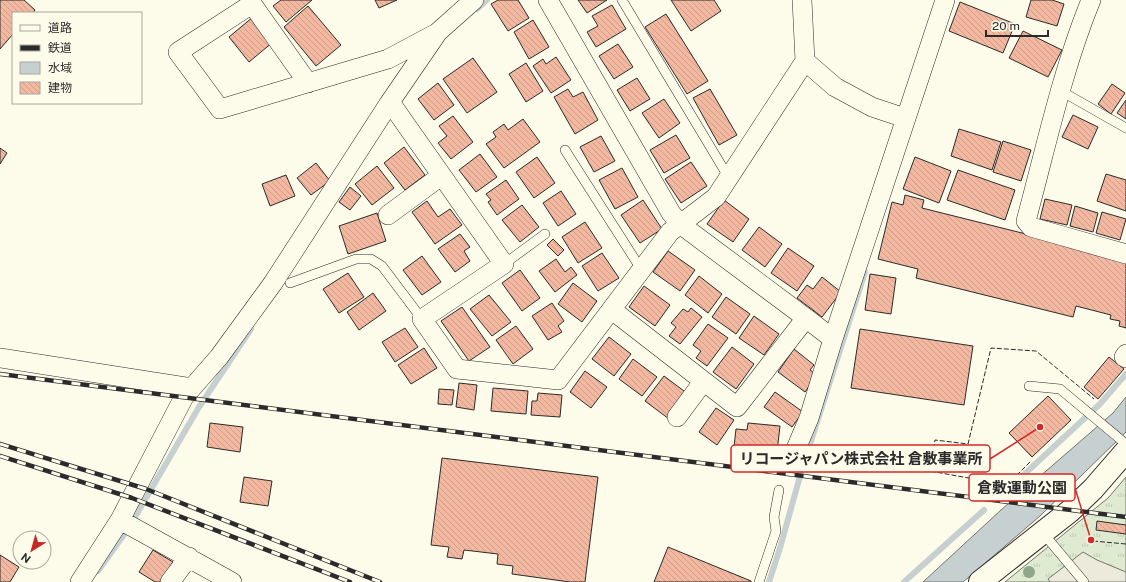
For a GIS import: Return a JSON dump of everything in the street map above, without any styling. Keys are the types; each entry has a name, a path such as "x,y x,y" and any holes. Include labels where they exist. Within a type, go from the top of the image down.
{"street":[{"path":"308,82 252,4 178,52 220,109 388,59 438,32 474,0"},
{"path":"548,0 670,213 680,224 833,339"},
{"path":"394,107 504,264 422,319 457,369 558,380 670,232 716,197 805,61 802,0"},
{"path":"790,463 809,418 833,339 945,0"},
{"path":"1091,0 1081,25 1061,90 1026,221 1031,227 1126,254"},
{"path":"80,582 127,524 184,397 245,324 394,107 438,32"},
{"path":"805,61 841,90 872,107 905,118"},
{"path":"388,215 441,176"},
{"path":"612,310 737,407 806,318"},
{"path":"1126,354 1124,357 1126,358"},
{"path":"0,358 192,388"},
{"path":"677,417 703,382"},
{"path":"980,582 1043,533 1093,489 1125,445"},
{"path":"127,524 232,582"},
{"path":"170,582 189,557"}],"lane":[{"path":"622,0 729,178"},
{"path":"1061,90 1126,128"},
{"path":"565,150 641,269"},
{"path":"504,264 545,234"},
{"path":"290,283 356,260 371,259 382,266 422,319"},
{"path":"1029,386 1060,389 1125,445"},
{"path":"759,582 776,531 774,517 779,490"},
{"path":"1043,533 1084,582"}],"green space":[{"path":"1126,477 1126,582 1005,582 1108,498"}],"shaded area":[{"path":"1083,552 1097,560 1126,572 1126,582 1050,582 1048,579"}],"water":[{"path":"1126,397 1126,432 1040,516 963,582 923,582 1001,510 1113,413"}],"building":[{"path":"0,0 24,0 35,10 34,12 12,12 12,35 0,49"},
{"path":"281,0 312,0 286,22 273,6"},
{"path":"375,0 397,0 379,8"},
{"path":"498,0 518,0 529,18 508,31 491,4"},
{"path":"578,0 607,0 587,13"},
{"path":"671,0 714,0 721,11 691,31"},
{"path":"1031,0 1052,0 1064,4 1057,26 1026,17"},
{"path":"960,2 1015,24 1003,53 949,31"},
{"path":"612,5 626,29 596,47 587,32 598,26 592,16"},
{"path":"308,6 341,45 316,66 284,27"},
{"path":"666,14 708,81 687,94 645,27"},
{"path":"253,17 273,42 249,62 229,37"},
{"path":"533,20 549,47 529,59 514,32"},
{"path":"1023,31 1062,50 1048,77 1009,58"},
{"path":"618,44 633,67 614,79 599,56"},
{"path":"556,57 571,80 551,93 533,66 543,59 546,64"},
{"path":"473,58 497,92 467,113 443,79"},
{"path":"526,63 543,91 526,102 509,74"},
{"path":"637,78 650,99 630,111 617,90"},
{"path":"438,83 454,105 434,120 418,99"},
{"path":"1112,84 1125,93 1111,114 1098,104"},
{"path":"568,89 573,97 583,92 598,120 575,134 554,97"},
{"path":"710,89 737,135 719,145 693,98"},
{"path":"664,99 680,123 659,138 642,113"},
{"path":"1126,100 1126,119 1117,113"},
{"path":"1073,115 1098,127 1088,149 1062,137"},
{"path":"453,116 473,142 451,159 438,143 447,136 439,126"},
{"path":"523,119 540,142 504,168 486,144 496,137 493,132 504,124 508,130"},
{"path":"959,129 1001,142 992,170 951,156"},
{"path":"676,135 690,158 664,173 650,150"},
{"path":"601,136 615,161 594,172 580,147"},
{"path":"1003,141 1031,150 1021,181 993,172"},
{"path":"404,147 425,175 405,190 384,163"},
{"path":"0,148 7,153 0,164"},
{"path":"480,154 497,177 476,192 459,170"},
{"path":"537,157 555,183 534,198 516,172"},
{"path":"915,157 951,171 939,203 903,189"},
{"path":"691,162 707,186 681,203 665,179"},
{"path":"316,163 330,181 311,195 297,178"},
{"path":"377,166 394,188 372,205 355,184"},
{"path":"622,168 638,197 615,209 599,180"},
{"path":"958,170 1015,190 1005,220 947,200"},
{"path":"1106,174 1126,180 1126,211 1097,201"},
{"path":"286,175 295,196 270,206 262,184"},
{"path":"506,180 519,199 497,215 488,202 491,200 486,194"},
{"path":"350,187 361,196 350,210 339,202"},
{"path":"561,191 576,214 558,226 543,203"},
{"path":"905,195 924,200 922,208 1126,259 1126,328 1119,326 1120,321 1110,319 1111,315 1076,306 1073,317 916,278 918,269 878,259 892,202 903,205"},
{"path":"1045,199 1072,205 1067,225 1040,219"},
{"path":"643,200 662,229 640,243 621,215"},
{"path":"724,200 749,219 733,242 707,224"},
{"path":"427,201 438,217 450,209 462,225 435,244 412,212"},
{"path":"522,205 539,227 520,242 502,220"},
{"path":"1075,206 1098,213 1093,232 1070,226"},
{"path":"1102,212 1126,219 1120,240 1096,233"},
{"path":"377,213 386,241 348,254 339,226"},
{"path":"585,222 602,248 578,263 562,237"},
{"path":"759,227 782,244 765,267 742,250"},
{"path":"460,234 470,247 464,251 470,261 455,272 438,249"},
{"path":"553,239 564,250 558,256 547,245"},
{"path":"788,248 814,266 797,291 771,273"},
{"path":"668,251 695,270 680,291 653,272"},
{"path":"602,253 619,278 598,291 582,266"},
{"path":"422,256 441,282 422,295 403,270"},
{"path":"556,259 565,272 571,267 577,275 555,292 539,271"},
{"path":"520,270 540,298 522,311 502,283"},
{"path":"348,273 364,297 339,313 323,289"},
{"path":"870,274 896,278 891,314 865,310"},
{"path":"699,276 722,294 708,313 685,295"},
{"path":"822,277 841,292 822,317 797,298 807,285 813,289"},
{"path":"573,283 597,301 582,322 558,304"},
{"path":"644,286 670,305 655,326 629,307"},
{"path":"373,293 386,311 359,330 347,312"},
{"path":"489,295 511,322 492,336 470,309"},
{"path":"726,297 750,314 736,334 712,317"},
{"path":"552,303 564,321 558,326 562,332 548,340 532,316"},
{"path":"462,307 490,347 469,361 441,321"},
{"path":"691,308 702,317 680,344 669,336 676,327 671,323 683,309 688,312"},
{"path":"754,316 779,334 764,355 739,338"},
{"path":"708,324 728,338 707,366 696,358 701,351 693,345"},
{"path":"516,326 533,349 513,364 496,340"},
{"path":"405,328 418,347 395,362 382,342"},
{"path":"860,329 973,346 964,405 851,388"},
{"path":"609,337 631,354 614,376 592,359"},
{"path":"732,347 754,364 736,389 713,372"},
{"path":"424,348 437,368 411,384 398,365"},
{"path":"794,349 814,365 810,370 817,375 805,392 778,372"},
{"path":"1109,357 1124,369 1098,399 1084,387"},
{"path":"633,359 657,377 642,396 619,379"},
{"path":"585,371 607,387 591,408 570,392"},
{"path":"664,376 688,394 669,419 645,401"},
{"path":"459,383 477,385 474,410 456,407"},
{"path":"493,388 528,391 526,414 491,411"},
{"path":"439,389 454,390 452,405 438,404"},
{"path":"775,392 803,412 792,427 764,407"},
{"path":"538,393 562,395 560,417 531,415 532,401 537,401"},
{"path":"1048,396 1071,420 1032,457 1009,433"},
{"path":"716,408 734,420 717,445 699,432"},
{"path":"210,423 243,427 240,452 207,447"},
{"path":"748,423 780,426 777,452 734,447 736,429 747,430"},
{"path":"442,458 598,477 585,582 570,582 512,574 513,566 497,564 498,554 464,550 462,559 447,557 449,547 431,545"},
{"path":"244,477 272,481 268,506 240,502"},
{"path":"1097,521 1126,525 1126,534 1096,530"},
{"path":"668,547 751,581 751,582 654,582"},
{"path":"153,550 173,562 160,582 155,582 139,572"},
{"path":"0,555 12,563 12,570 17,570 10,582 0,582"}],"waterway":[{"path":"477,9 487,0"},
{"path":"769,582 802,469 865,272"},
{"path":"98,571 128,529 199,407 251,329"},
{"path":"1004,493 1100,404 1126,374"},
{"path":"904,582 984,510"}],"railway":[{"path":"0,374 1126,517"},
{"path":"0,444 146,489 380,582"},
{"path":"0,456 132,498 350,582"}],"fence":[{"path":"1030,462 1007,485 930,471 935,440 968,444 991,348 1036,351 1094,399"},
{"path":"1093,541 1126,544"}],"place":[{"name":"リコージャパン株式会社 倉敷事業所","path":"1040,427"},
{"name":"倉敷運動公園","path":"1091,540"}]}
